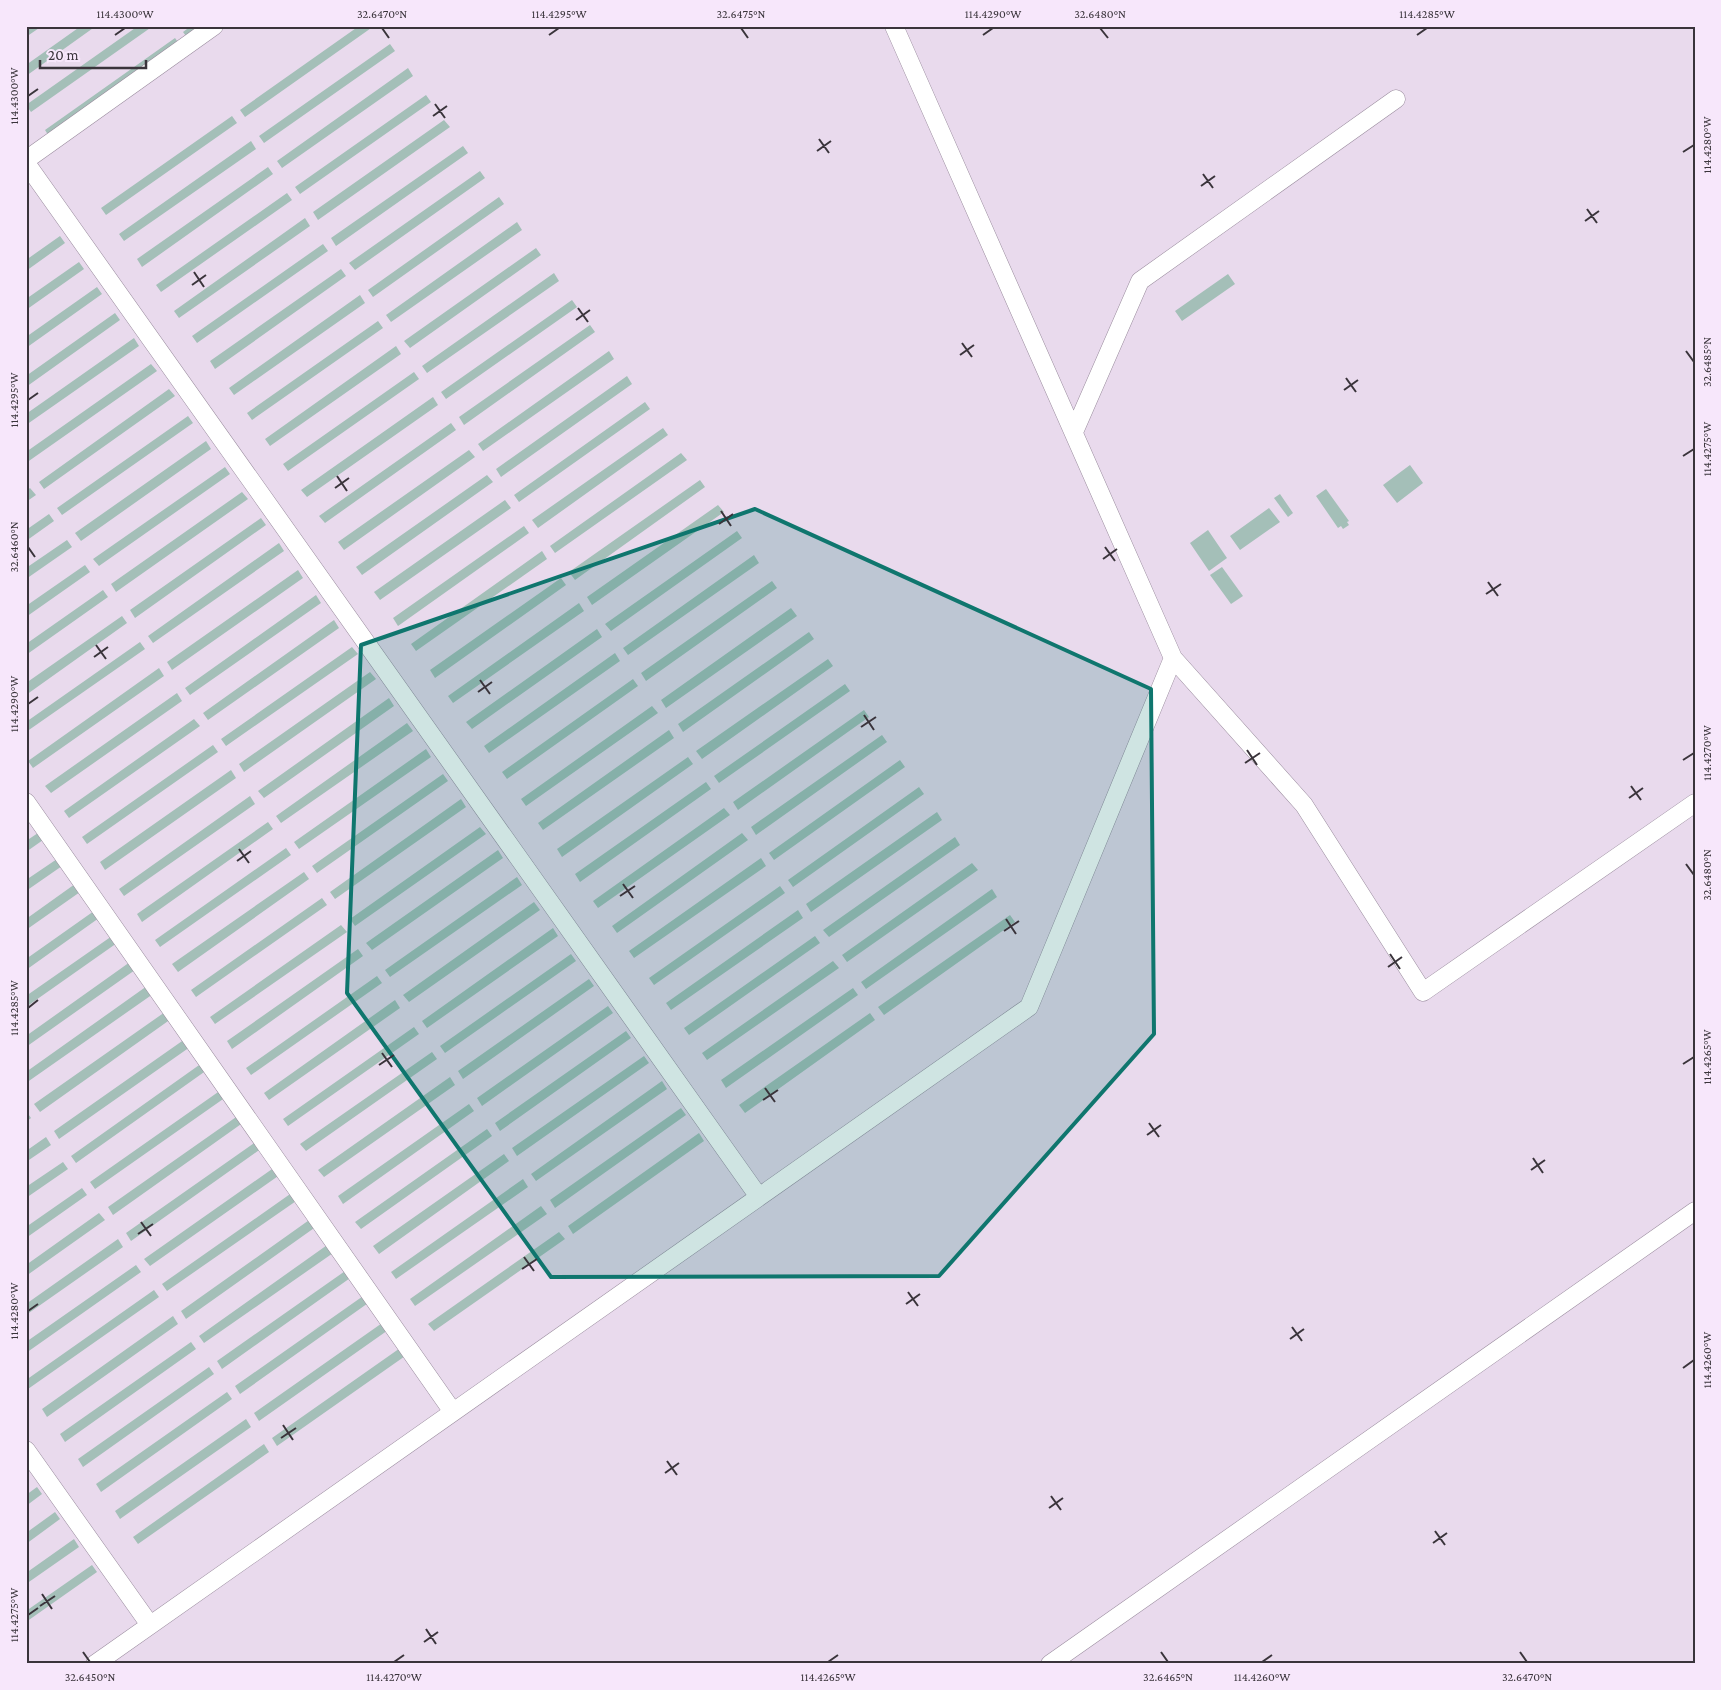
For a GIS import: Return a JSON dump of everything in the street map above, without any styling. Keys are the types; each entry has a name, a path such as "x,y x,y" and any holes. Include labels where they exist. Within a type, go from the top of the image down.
{"lane":[{"path":"214,26 26,161 759,1198"},
{"path":"894,26 1173,658 1304,806 1424,992 1695,803"},
{"path":"1074,432 1140,281 1396,99"},
{"path":"95,1664 1029,1007 1173,658"},
{"path":"26,802 454,1412"},
{"path":"1050,1664 1695,1211"},
{"path":"26,1450 150,1625"}],"highlighted area":[{"path":"755,509 1151,689 1154,1034 939,1276 551,1277 347,993 361,645"}],"building":[{"path":"26,26 42,26 26,37"},
{"path":"81,26 96,26 26,76 26,65"},
{"path":"138,26 153,26 31,112 26,105"},
{"path":"191,26 208,26 189,40 183,32"},
{"path":"359,26 374,26 245,117 240,110"},
{"path":"175,38 180,45 50,138 45,130"},
{"path":"390,44 395,51 264,143 259,136"},
{"path":"408,68 413,76 282,168 277,161"},
{"path":"426,95 431,102 300,194 295,187"},
{"path":"232,116 237,123 106,215 101,208"},
{"path":"444,120 450,127 318,220 313,212"},
{"path":"251,141 256,149 124,241 119,234"},
{"path":"463,146 468,153 336,246 331,238"},
{"path":"268,167 273,174 142,267 137,259"},
{"path":"480,171 485,178 355,270 349,263"},
{"path":"287,193 292,200 161,292 156,285"},
{"path":"499,197 504,204 373,297 368,290"},
{"path":"305,218 310,226 179,318 174,311"},
{"path":"517,222 522,230 391,322 386,315"},
{"path":"60,236 65,243 26,271 26,260"},
{"path":"323,244 328,251 197,343 192,336"},
{"path":"536,248 541,255 410,348 404,341"},
{"path":"79,262 84,269 26,310 26,299"},
{"path":"341,269 346,276 215,369 210,361"},
{"path":"554,273 559,281 427,373 422,366"},
{"path":"1228,274 1235,284 1182,321 1175,311"},
{"path":"97,287 102,294 26,348 26,337"},
{"path":"360,295 365,303 234,395 229,388"},
{"path":"572,300 577,307 446,399 441,392"},
{"path":"115,313 120,320 26,387 26,376"},
{"path":"378,321 383,328 252,420 247,413"},
{"path":"590,325 595,332 464,425 459,417"},
{"path":"134,338 139,346 26,425 26,414"},
{"path":"396,346 401,354 270,446 265,439"},
{"path":"609,351 614,359 483,451 478,444"},
{"path":"151,364 157,371 26,463 26,452"},
{"path":"414,372 419,379 288,471 283,464"},
{"path":"627,376 632,384 501,477 496,469"},
{"path":"169,389 175,396 44,489 39,482"},
{"path":"433,397 438,405 307,497 301,490"},
{"path":"645,402 650,409 519,502 514,495"},
{"path":"188,416 193,423 62,515 57,508"},
{"path":"451,423 456,430 325,523 319,516"},
{"path":"663,428 668,435 538,528 532,520"},
{"path":"206,441 211,449 81,541 75,533"},
{"path":"469,450 475,457 344,550 338,542"},
{"path":"681,453 687,460 555,553 550,546"},
{"path":"1410,465 1423,483 1397,503 1383,485"},
{"path":"225,467 230,474 99,566 93,559"},
{"path":"487,475 493,482 362,575 356,567"},
{"path":"700,480 705,487 575,580 569,572"},
{"path":"30,488 36,495 26,502 26,491"},
{"path":"1326,489 1349,521 1347,522 1349,525 1343,529 1341,526 1338,528 1316,496"},
{"path":"242,492 248,499 116,592 111,584"},
{"path":"1280,494 1293,513 1288,517 1274,498"},
{"path":"505,500 511,508 380,600 374,592"},
{"path":"718,505 724,512 592,605 587,597"},
{"path":"1269,508 1280,522 1240,550 1230,536"},
{"path":"49,514 54,521 26,541 26,530"},
{"path":"261,518 266,525 135,618 130,610"},
{"path":"524,526 529,533 398,626 393,618"},
{"path":"1208,530 1227,558 1209,571 1190,543"},
{"path":"737,531 742,538 611,631 605,624"},
{"path":"67,540 72,547 26,579 26,568"},
{"path":"279,543 284,551 153,643 148,636"},
{"path":"542,551 547,559 416,651 411,644"},
{"path":"754,555 759,563 628,655 623,648"},
{"path":"85,565 90,572 26,617 26,606"},
{"path":"1222,567 1243,596 1231,604 1210,575"},
{"path":"298,570 303,578 172,670 167,662"},
{"path":"561,578 566,585 435,678 430,670"},
{"path":"772,581 777,588 646,681 641,673"},
{"path":"103,590 108,597 26,655 26,644"},
{"path":"316,595 321,603 190,695 185,688"},
{"path":"579,603 584,611 453,703 448,696"},
{"path":"791,608 797,616 666,708 661,700"},
{"path":"122,616 127,623 26,695 26,683"},
{"path":"334,620 339,628 208,720 203,713"},
{"path":"597,629 602,637 472,729 466,722"},
{"path":"809,632 814,639 683,732 678,724"},
{"path":"140,642 145,649 26,732 26,722"},
{"path":"352,647 358,654 226,746 221,739"},
{"path":"615,653 620,661 489,753 484,746"},
{"path":"828,659 833,666 702,759 696,751"},
{"path":"159,668 164,676 33,768 28,761"},
{"path":"370,672 376,679 244,772 239,764"},
{"path":"633,679 638,686 507,779 502,772"},
{"path":"845,684 850,691 719,783 714,776"},
{"path":"177,693 182,701 51,793 45,786"},
{"path":"389,698 394,706 264,798 258,791"},
{"path":"652,706 658,713 526,806 521,799"},
{"path":"864,710 869,717 738,810 733,802"},
{"path":"194,719 200,726 69,818 64,811"},
{"path":"407,723 413,731 281,823 276,816"},
{"path":"669,730 674,738 543,830 538,823"},
{"path":"882,735 887,742 756,835 751,827"},
{"path":"213,745 218,752 87,844 82,837"},
{"path":"426,749 431,757 299,849 294,842"},
{"path":"688,757 693,764 562,857 557,849"},
{"path":"900,760 905,767 774,860 769,853"},
{"path":"231,770 236,778 105,870 100,862"},
{"path":"443,774 448,781 317,873 312,866"},
{"path":"706,782 711,789 580,882 575,874"},
{"path":"919,787 924,794 793,887 788,880"},
{"path":"250,796 255,804 124,896 119,889"},
{"path":"461,799 466,807 335,899 330,892"},
{"path":"724,808 730,815 598,908 593,901"},
{"path":"937,812 942,820 811,912 806,904"},
{"path":"268,822 273,829 142,922 137,914"},
{"path":"480,827 486,834 355,926 350,919"},
{"path":"38,833 43,840 26,852 26,841"},
{"path":"742,833 748,840 617,933 612,926"},
{"path":"955,837 960,845 829,937 823,930"},
{"path":"286,848 291,855 160,947 155,940"},
{"path":"498,850 503,858 372,950 366,943"},
{"path":"761,858 766,866 634,958 629,951"},
{"path":"57,859 62,866 26,891 26,880"},
{"path":"972,863 978,870 847,962 842,955"},
{"path":"304,872 309,879 178,972 172,964"},
{"path":"517,877 522,885 390,977 385,970"},
{"path":"75,884 80,892 26,930 26,919"},
{"path":"780,886 785,893 654,985 649,978"},
{"path":"992,889 997,897 866,989 861,982"},
{"path":"322,898 327,905 196,997 191,990"},
{"path":"534,902 540,910 409,1002 403,995"},
{"path":"798,910 803,918 671,1010 666,1003"},
{"path":"94,911 99,918 26,970 26,959"},
{"path":"1010,915 1015,922 884,1015 878,1007"},
{"path":"341,925 347,932 215,1024 210,1017"},
{"path":"553,928 558,936 427,1028 422,1021"},
{"path":"112,936 117,943 26,1007 26,996"},
{"path":"815,936 820,943 689,1035 684,1028"},
{"path":"358,949 363,956 232,1049 227,1041"},
{"path":"571,954 576,961 445,1053 440,1046"},
{"path":"833,961 839,968 707,1060 702,1053"},
{"path":"130,962 135,970 26,1047 26,1036"},
{"path":"377,976 382,983 251,1075 246,1068"},
{"path":"589,979 594,986 463,1079 458,1071"},
{"path":"147,986 153,994 26,1083 26,1072"},
{"path":"853,988 858,995 726,1088 721,1080"},
{"path":"395,1000 400,1008 269,1100 264,1093"},
{"path":"608,1006 613,1013 482,1106 477,1098"},
{"path":"165,1012 171,1019 40,1112 34,1104"},
{"path":"870,1013 875,1020 745,1113 739,1105"},
{"path":"414,1027 419,1034 288,1126 283,1119"},
{"path":"626,1031 631,1038 500,1131 495,1123"},
{"path":"185,1039 190,1047 59,1139 54,1131"},
{"path":"432,1052 437,1059 306,1151 300,1144"},
{"path":"644,1056 649,1063 517,1156 512,1148"},
{"path":"202,1063 207,1070 76,1163 71,1156"},
{"path":"450,1077 455,1085 324,1177 318,1170"},
{"path":"662,1081 667,1089 536,1181 531,1174"},
{"path":"221,1090 226,1097 95,1189 90,1182"},
{"path":"469,1104 474,1111 343,1204 338,1196"},
{"path":"681,1108 686,1115 555,1208 550,1200"},
{"path":"26,1111 31,1118 26,1122"},
{"path":"239,1115 244,1122 113,1215 108,1207"},
{"path":"487,1129 492,1136 361,1229 355,1222"},
{"path":"699,1133 704,1141 573,1234 568,1226"},
{"path":"46,1137 51,1145 26,1162 26,1151"},
{"path":"257,1141 262,1148 131,1241 126,1233"},
{"path":"504,1154 509,1161 379,1254 373,1246"},
{"path":"63,1162 68,1169 26,1198 26,1187"},
{"path":"275,1167 281,1174 150,1266 144,1259"},
{"path":"523,1179 528,1187 396,1279 391,1272"},
{"path":"82,1188 87,1195 26,1238 26,1227"},
{"path":"293,1192 299,1199 167,1291 162,1284"},
{"path":"541,1206 547,1214 415,1306 410,1299"},
{"path":"99,1213 105,1220 26,1276 26,1265"},
{"path":"312,1218 317,1226 186,1319 181,1311"},
{"path":"559,1232 565,1239 434,1331 428,1324"},
{"path":"118,1239 123,1247 26,1315 26,1304"},
{"path":"330,1243 336,1251 204,1343 199,1336"},
{"path":"136,1265 141,1272 26,1353 26,1342"},
{"path":"348,1269 353,1276 222,1369 217,1361"},
{"path":"154,1290 159,1297 28,1389 26,1387 26,1380"},
{"path":"366,1294 371,1301 240,1394 235,1386"},
{"path":"173,1316 178,1324 47,1417 42,1409"},
{"path":"385,1321 391,1328 259,1421 254,1413"},
{"path":"191,1342 196,1349 65,1442 60,1434"},
{"path":"403,1346 408,1354 277,1446 272,1438"},
{"path":"209,1367 214,1374 83,1467 78,1459"},
{"path":"227,1392 232,1399 101,1492 96,1484"},
{"path":"246,1419 251,1427 120,1519 115,1511"},
{"path":"264,1444 269,1452 138,1544 133,1537"},
{"path":"37,1487 42,1494 26,1506 26,1495"},
{"path":"55,1512 60,1519 26,1544 26,1533"},
{"path":"74,1539 79,1547 26,1584 26,1573"},
{"path":"92,1565 97,1572 26,1622 26,1611"}]}
